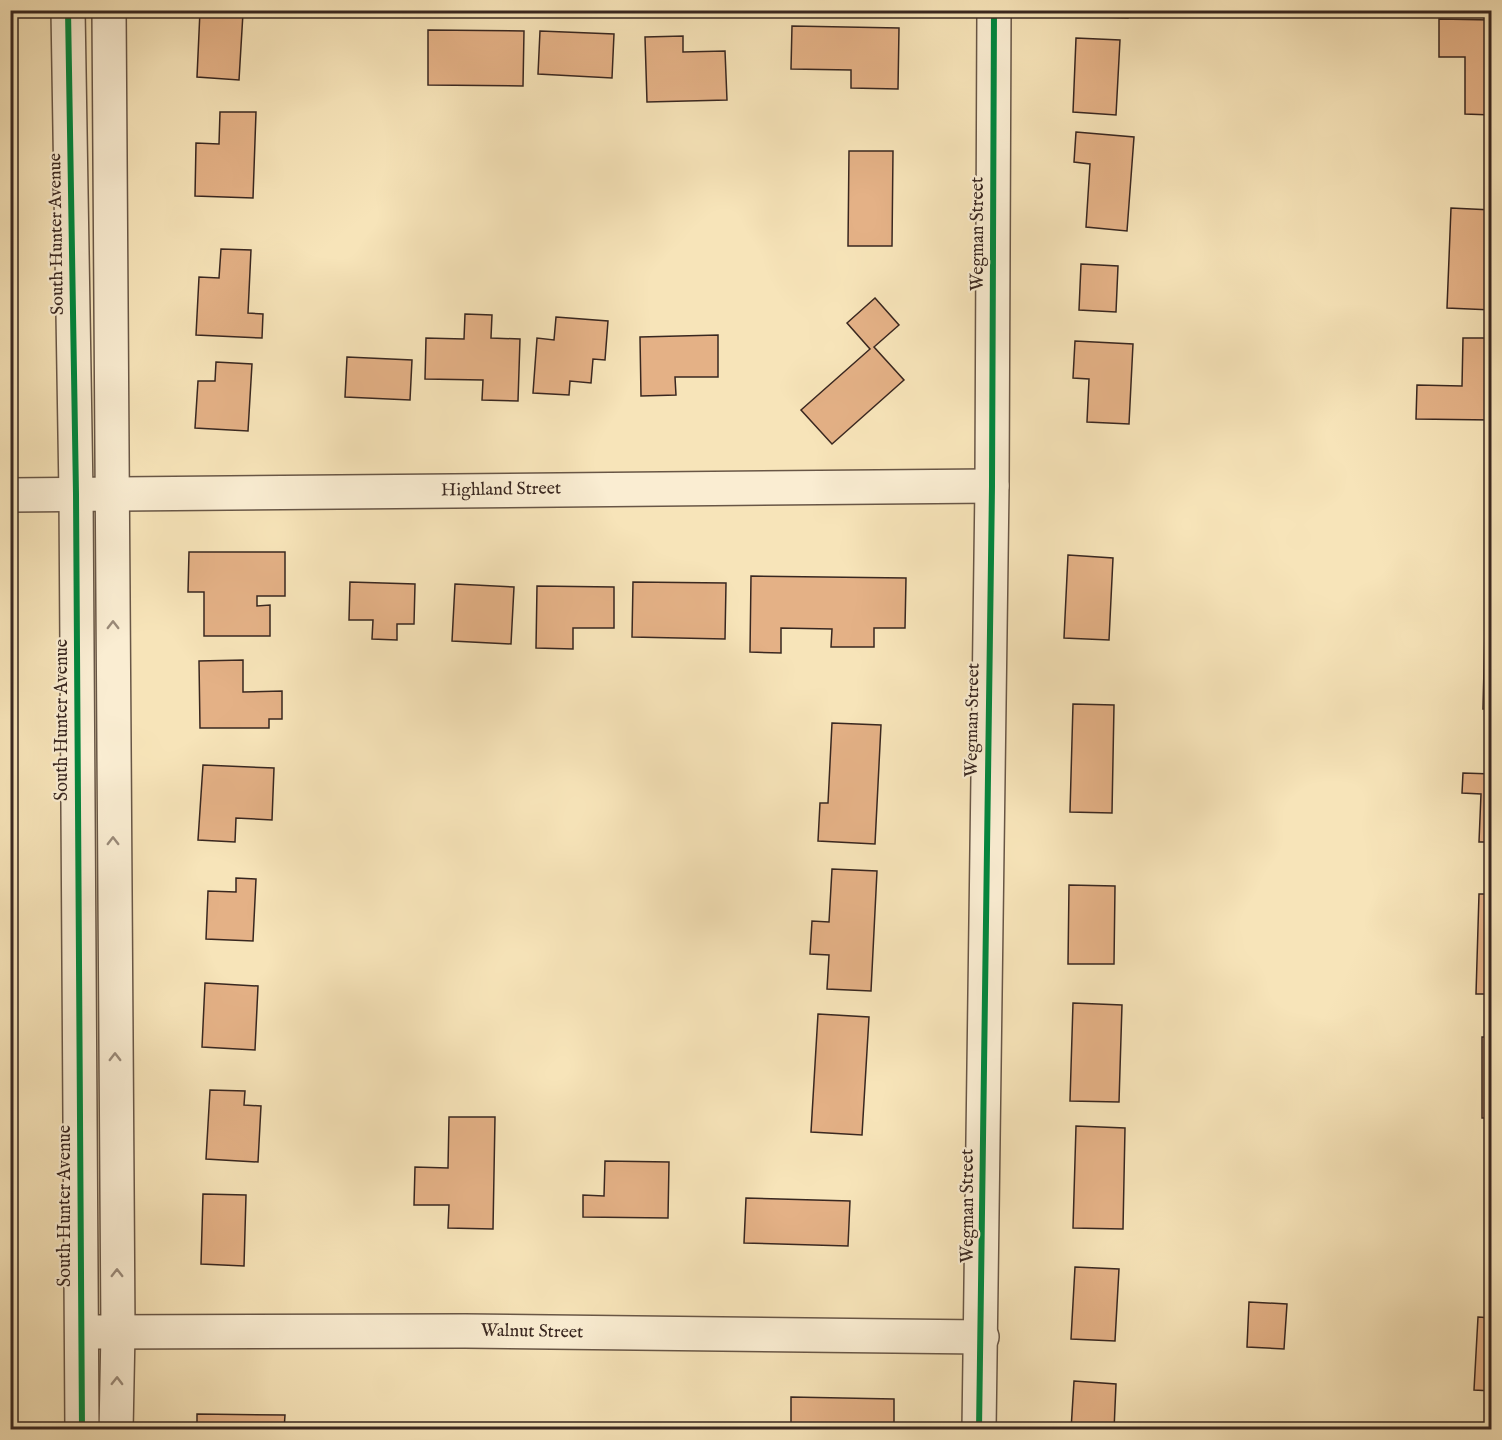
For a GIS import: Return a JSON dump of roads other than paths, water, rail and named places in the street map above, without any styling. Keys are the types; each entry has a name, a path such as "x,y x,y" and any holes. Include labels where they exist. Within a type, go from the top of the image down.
{"street":[{"name":"South Hunter Avenue","path":"68,10 76,494 82,1430"},
{"path":"109,10 118,1332 116,1430"},
{"name":"Wegman Street","path":"979,1430 993,486 994,10"},
{"path":"70,123 109,121"},
{"path":"72,252 110,252"},
{"name":"Highland Street","path":"10,495 993,486"},
{"path":"77,663 113,663"},
{"path":"77,782 113,782"},
{"path":"78,882 114,881"},
{"path":"80,1094 116,1094"},
{"path":"80,1203 117,1203"},
{"name":"Walnut Street","path":"81,1331 465,1331 982,1337"}]}
